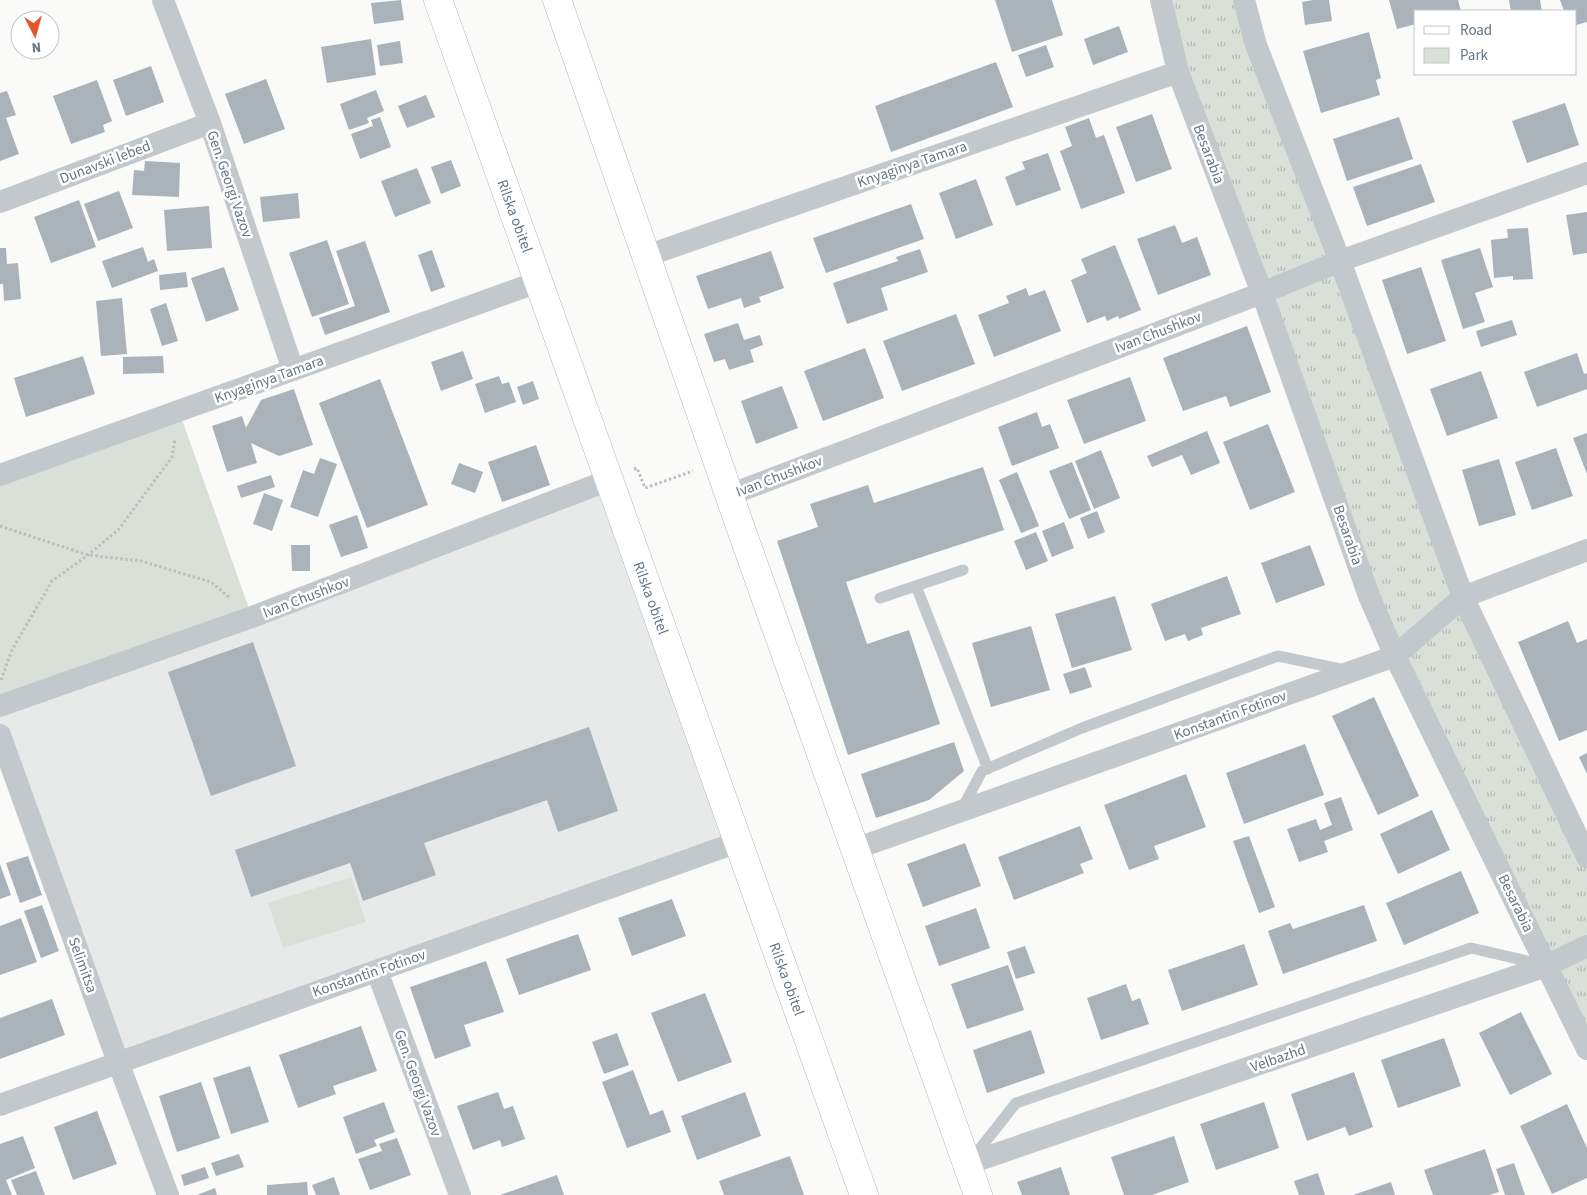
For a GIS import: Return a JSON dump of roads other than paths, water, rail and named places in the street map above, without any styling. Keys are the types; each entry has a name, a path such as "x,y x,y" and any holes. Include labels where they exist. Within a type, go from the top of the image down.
{"street":[{"name":"Gen. Georgi Vazov","path":"163,0 210,123 293,370"},
{"name":"Rilska obitel","path":"438,0 864,1195"},
{"path":"556,0 978,1195"},
{"name":"Besarabia","path":"1161,0 1178,72 1262,293 1369,596 1395,656 1587,1049"},
{"path":"1244,0 1256,45 1340,261 1463,597 1587,857"},
{"name":"Knyaginya Tamara","path":"646,256 1178,72"},
{"name":"Dunavski lebed","path":"0,202 210,123"},
{"name":"Ivan Chushkov","path":"730,495 1262,293 1340,261 1587,173"},
{"name":"Knyaginya Tamara","path":"0,475 538,282"},
{"name":"Ivan Chushkov","path":"0,706 252,618 609,480"},
{"name":"Konstantin Fotinov","path":"855,849 1395,656 1463,597 1587,550"},
{"name":"Selimitsa","path":"0,735 168,1195"},
{"name":"Konstantin Fotinov","path":"0,1105 738,842"},
{"name":"Velbazhd","path":"967,1164 1546,966 1587,946"},
{"name":"Gen. Georgi Vazov","path":"377,971 460,1195"}],"lane":[{"path":"880,598 963,570"},
{"path":"916,586 988,769"},
{"path":"961,811 982,771 1082,728 1278,656 1352,672"},
{"path":"967,1164 1016,1103 1471,948 1546,966"}]}
